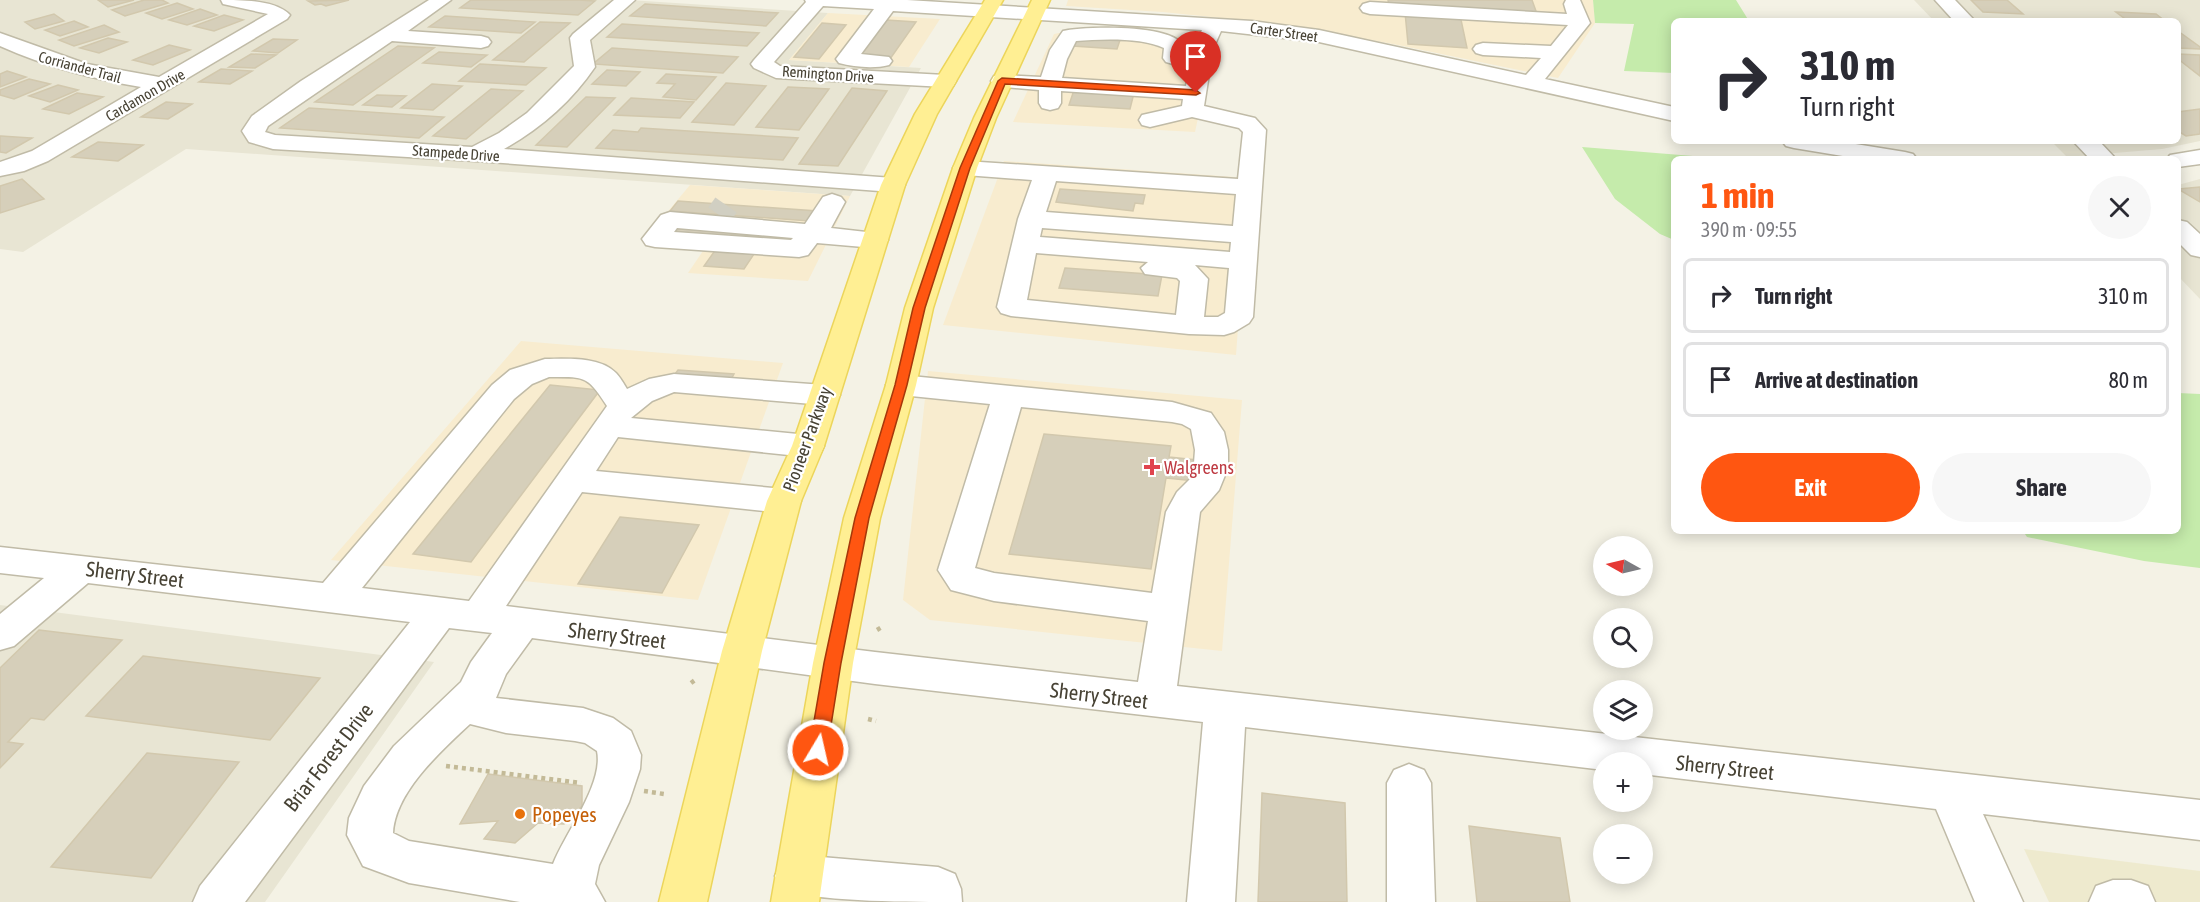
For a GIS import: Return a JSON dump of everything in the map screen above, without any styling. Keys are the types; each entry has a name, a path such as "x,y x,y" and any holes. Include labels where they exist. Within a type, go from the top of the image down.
{"main road":[{"name":"Pioneer Parkway","path":"683,902 742,651 784,501 808,446 890,196 947,67 991,5"},
{"path":"796,889 832,663 862,518 901,385 919,308 965,168 1002,81 1038,6"}],"street":[{"name":"Cardamon Drive","path":"0,169 40,156 280,15 275,10 230,0"},
{"name":"Stampede Drive","path":"441,0 260,121 253,130 257,137 273,141 475,154 890,196"},
{"path":"475,154 499,144 539,116 571,84 585,67 580,38 626,0"},
{"name":"Carter Street","path":"816,0 1192,13 1214,24 1319,36 1671,113"},
{"name":"Remington Drive","path":"816,0 761,64 776,72 947,67"},
{"path":"1531,83 1580,23 1572,0"},
{"path":"1944,0 1962,18"},
{"path":"880,2 846,59 889,62 906,58"},
{"path":"1371,47 1381,30 1369,4 1578,20"},
{"path":"1194,102 1203,49 1214,24"},
{"path":"1050,93 1059,52 1070,35 1076,33 1159,38 1174,45 1173,58"},
{"path":"388,35 481,42"},
{"name":"Corriander Trail","path":"0,39 50,61 125,79 163,84"},
{"path":"1483,49 1556,52"},
{"path":"1002,81 1050,93 1194,102 1247,123 1255,130 1239,317 1224,326 1190,325 1011,308 1026,241 1044,179"},
{"path":"1150,120 1194,102"},
{"path":"1812,144 1886,156"},
{"path":"2088,144 2101,156"},
{"path":"2181,160 2200,157"},
{"path":"965,168 1202,197 1205,216 1245,248"},
{"path":"1044,179 1249,187"},
{"path":"689,193 832,202 890,196"},
{"path":"804,242 820,225 832,202"},
{"path":"1026,241 1205,216"},
{"path":"2181,227 2200,225"},
{"path":"708,230 767,237 797,230 808,256 871,250"},
{"path":"2181,230 2200,249"},
{"path":"1026,241 1245,248"},
{"path":"1026,241 1185,271 1194,279 1190,325"},
{"path":"332,598 503,392 521,377 545,368 582,368 604,378 616,416"},
{"path":"616,416 642,392 659,384 674,383 824,396"},
{"path":"901,385 1172,412 1198,419 1206,426 1213,452 1207,482 1188,499 1184,512 1155,701"},
{"path":"1008,396 956,570 964,580 994,587 1169,610"},
{"path":"616,416 808,446"},
{"name":"Briar Forest Drive","path":"217,902 573,480 616,416"},
{"path":"573,480 784,501"},
{"name":"Sherry Street","path":"0,560 332,598 832,663 2200,820"},
{"path":"0,635 82,568"},
{"path":"475,694 475,708 488,714 579,725 603,733 616,742 620,764 614,786 577,863 576,896 409,862 379,851 370,835 374,811 389,783 443,722 475,694 494,661 522,623"},
{"path":"1211,902 1225,709"},
{"path":"1409,783 1411,902"},
{"path":"1952,792 1999,902"},
{"path":"796,889 938,889 938,902"},
{"path":"2113,902 2131,902"}],"path":[{"path":"868,719 876,721"},
{"path":"436,764 594,785"}],"shaded area":[{"path":"0,0 629,0 828,13 789,60 921,68 850,196 186,149 23,252 0,249"},
{"path":"1068,0 1593,0 1595,23 1558,78 1393,44 1278,24 1163,12 1066,6"},
{"path":"1914,0 2200,0 2200,141 2162,149 2079,156 2066,156 2054,144 2181,144 2181,18 1931,18"},
{"path":"828,13 940,19 909,67 789,60"},
{"path":"1074,30 1215,39 1195,132 1013,122 1054,34"},
{"path":"1004,161 1249,178 1236,355 943,325"},
{"path":"2200,179 2200,299 2181,279 2181,184"},
{"path":"690,185 850,196 808,281 688,273 707,245 644,240"},
{"path":"521,341 783,363 698,600 331,560"},
{"path":"928,371 1242,400 1222,651 930,620 903,600"},
{"path":"0,605 434,662 265,902 0,902"},
{"path":"2024,849 2200,871 2200,902 2049,902"}],"green space":[{"path":"1593,0 1736,0 1747,18 1671,18 1671,73 1624,71 1634,24 1595,23"},
{"path":"1582,147 1693,156 1671,156 1671,239 1660,234 1615,199"},
{"path":"2181,393 2200,394 2200,568 2144,561 2027,537 2025,534 2181,534"}],"building":[{"path":"98,0 134,0 108,7"},
{"path":"144,0 162,0 168,3 125,16 112,10"},
{"path":"349,0 326,6 315,5 308,1"},
{"path":"471,0 595,1 578,15 460,8"},
{"path":"1388,0 1532,0 1537,14 1389,6"},
{"path":"1971,0 2007,0 2023,14 1983,12"},
{"path":"177,3 193,9 162,19 146,13"},
{"path":"645,4 778,13 766,26 630,16"},
{"path":"200,9 217,15 187,25 169,20"},
{"path":"1405,12 1460,15 1467,48 1408,44"},
{"path":"2116,12 2156,14 2161,18 2124,18"},
{"path":"54,14 64,21 35,29 25,22"},
{"path":"224,15 243,20 214,31 194,26"},
{"path":"445,16 535,22 521,33 429,27"},
{"path":"886,20 916,22 890,59 858,57"},
{"path":"74,21 88,27 60,36 45,30"},
{"path":"540,22 570,23 524,62 493,60"},
{"path":"822,23 846,25 819,59 794,57"},
{"path":"622,24 759,33 747,46 607,37"},
{"path":"104,25 119,32 74,46 59,40"},
{"path":"2181,33 2200,47 2200,49 2181,48"},
{"path":"1078,35 1121,37 1117,49 1073,46"},
{"path":"108,38 127,42 99,53 80,48"},
{"path":"273,39 297,40 278,53 253,51"},
{"path":"169,45 190,50 153,65 133,60"},
{"path":"398,46 434,48 353,105 315,102"},
{"path":"612,48 738,57 723,73 593,64"},
{"path":"439,52 487,55 471,67 423,63"},
{"path":"251,54 276,55 255,68 229,67"},
{"path":"2181,54 2200,55 2200,76 2181,61"},
{"path":"480,64 546,68 526,85 459,81"},
{"path":"221,69 252,71 230,84 199,82"},
{"path":"607,70 640,72 626,86 592,84"},
{"path":"7,71 26,77 0,87 0,74"},
{"path":"666,74 716,77 696,100 663,97 675,84 657,83"},
{"path":"29,79 50,84 14,99 0,95 0,90"},
{"path":"726,83 766,86 734,125 692,122"},
{"path":"432,84 462,86 433,110 401,108"},
{"path":"58,85 78,90 50,102 29,96"},
{"path":"788,87 829,89 799,130 756,127"},
{"path":"852,88 887,91 838,166 799,164"},
{"path":"491,89 523,91 466,139 433,136"},
{"path":"1074,90 1134,93 1130,109 1069,105"},
{"path":"77,93 103,97 69,114 43,109"},
{"path":"377,95 406,96 392,107 363,105"},
{"path":"586,97 615,98 567,147 536,145"},
{"path":"631,98 694,102 680,118 614,115"},
{"path":"166,102 192,104 168,119 141,117"},
{"path":"309,108 444,117 419,138 280,128"},
{"path":"2200,109 2200,134 2186,136 2181,133 2181,112"},
{"path":"641,128 798,138 783,160 596,148 613,130 638,132"},
{"path":"0,136 32,138 6,153 0,152"},
{"path":"98,142 143,145 118,161 72,157"},
{"path":"22,179 44,199 0,213 0,186"},
{"path":"2200,187 2200,202 2181,191 2181,189"},
{"path":"1060,189 1145,195 1143,204 1135,203 1133,211 1056,202"},
{"path":"678,201 817,211 810,221 670,211"},
{"path":"673,227 761,233 754,243 666,236"},
{"path":"719,245 758,248 744,269 704,266"},
{"path":"1065,268 1162,275 1158,296 1059,288"},
{"path":"678,370 734,374 729,383 672,378"},
{"path":"550,385 600,390 471,562 413,554"},
{"name":"Walgreens","path":"1044,434 1171,446 1169,457 1197,460 1195,481 1166,478 1151,569 1009,554"},
{"path":"620,517 699,525 662,593 578,584"},
{"path":"39,630 122,640 44,720 31,718 8,742 23,744 0,768 0,668"},
{"path":"143,656 320,678 270,740 86,716"},
{"path":"147,753 239,762 151,878 51,867"},
{"name":"Popeyes","path":"488,774 582,786 582,806 564,824 538,823 515,843 484,839 498,821 460,824"},
{"path":"1262,793 1345,803 1347,902 1258,902"},
{"path":"1469,826 1560,838 1570,902 1477,902"}],"tunnel":[{"path":"719,215 726,205"}],"place":[{"name":"Walgreens","path":"1152,467"},
{"name":"Popeyes","path":"520,814"}],"route":[{"path":"818,750 832,663 862,518 901,385 919,308 965,168 1002,81 1196,93"}]}
